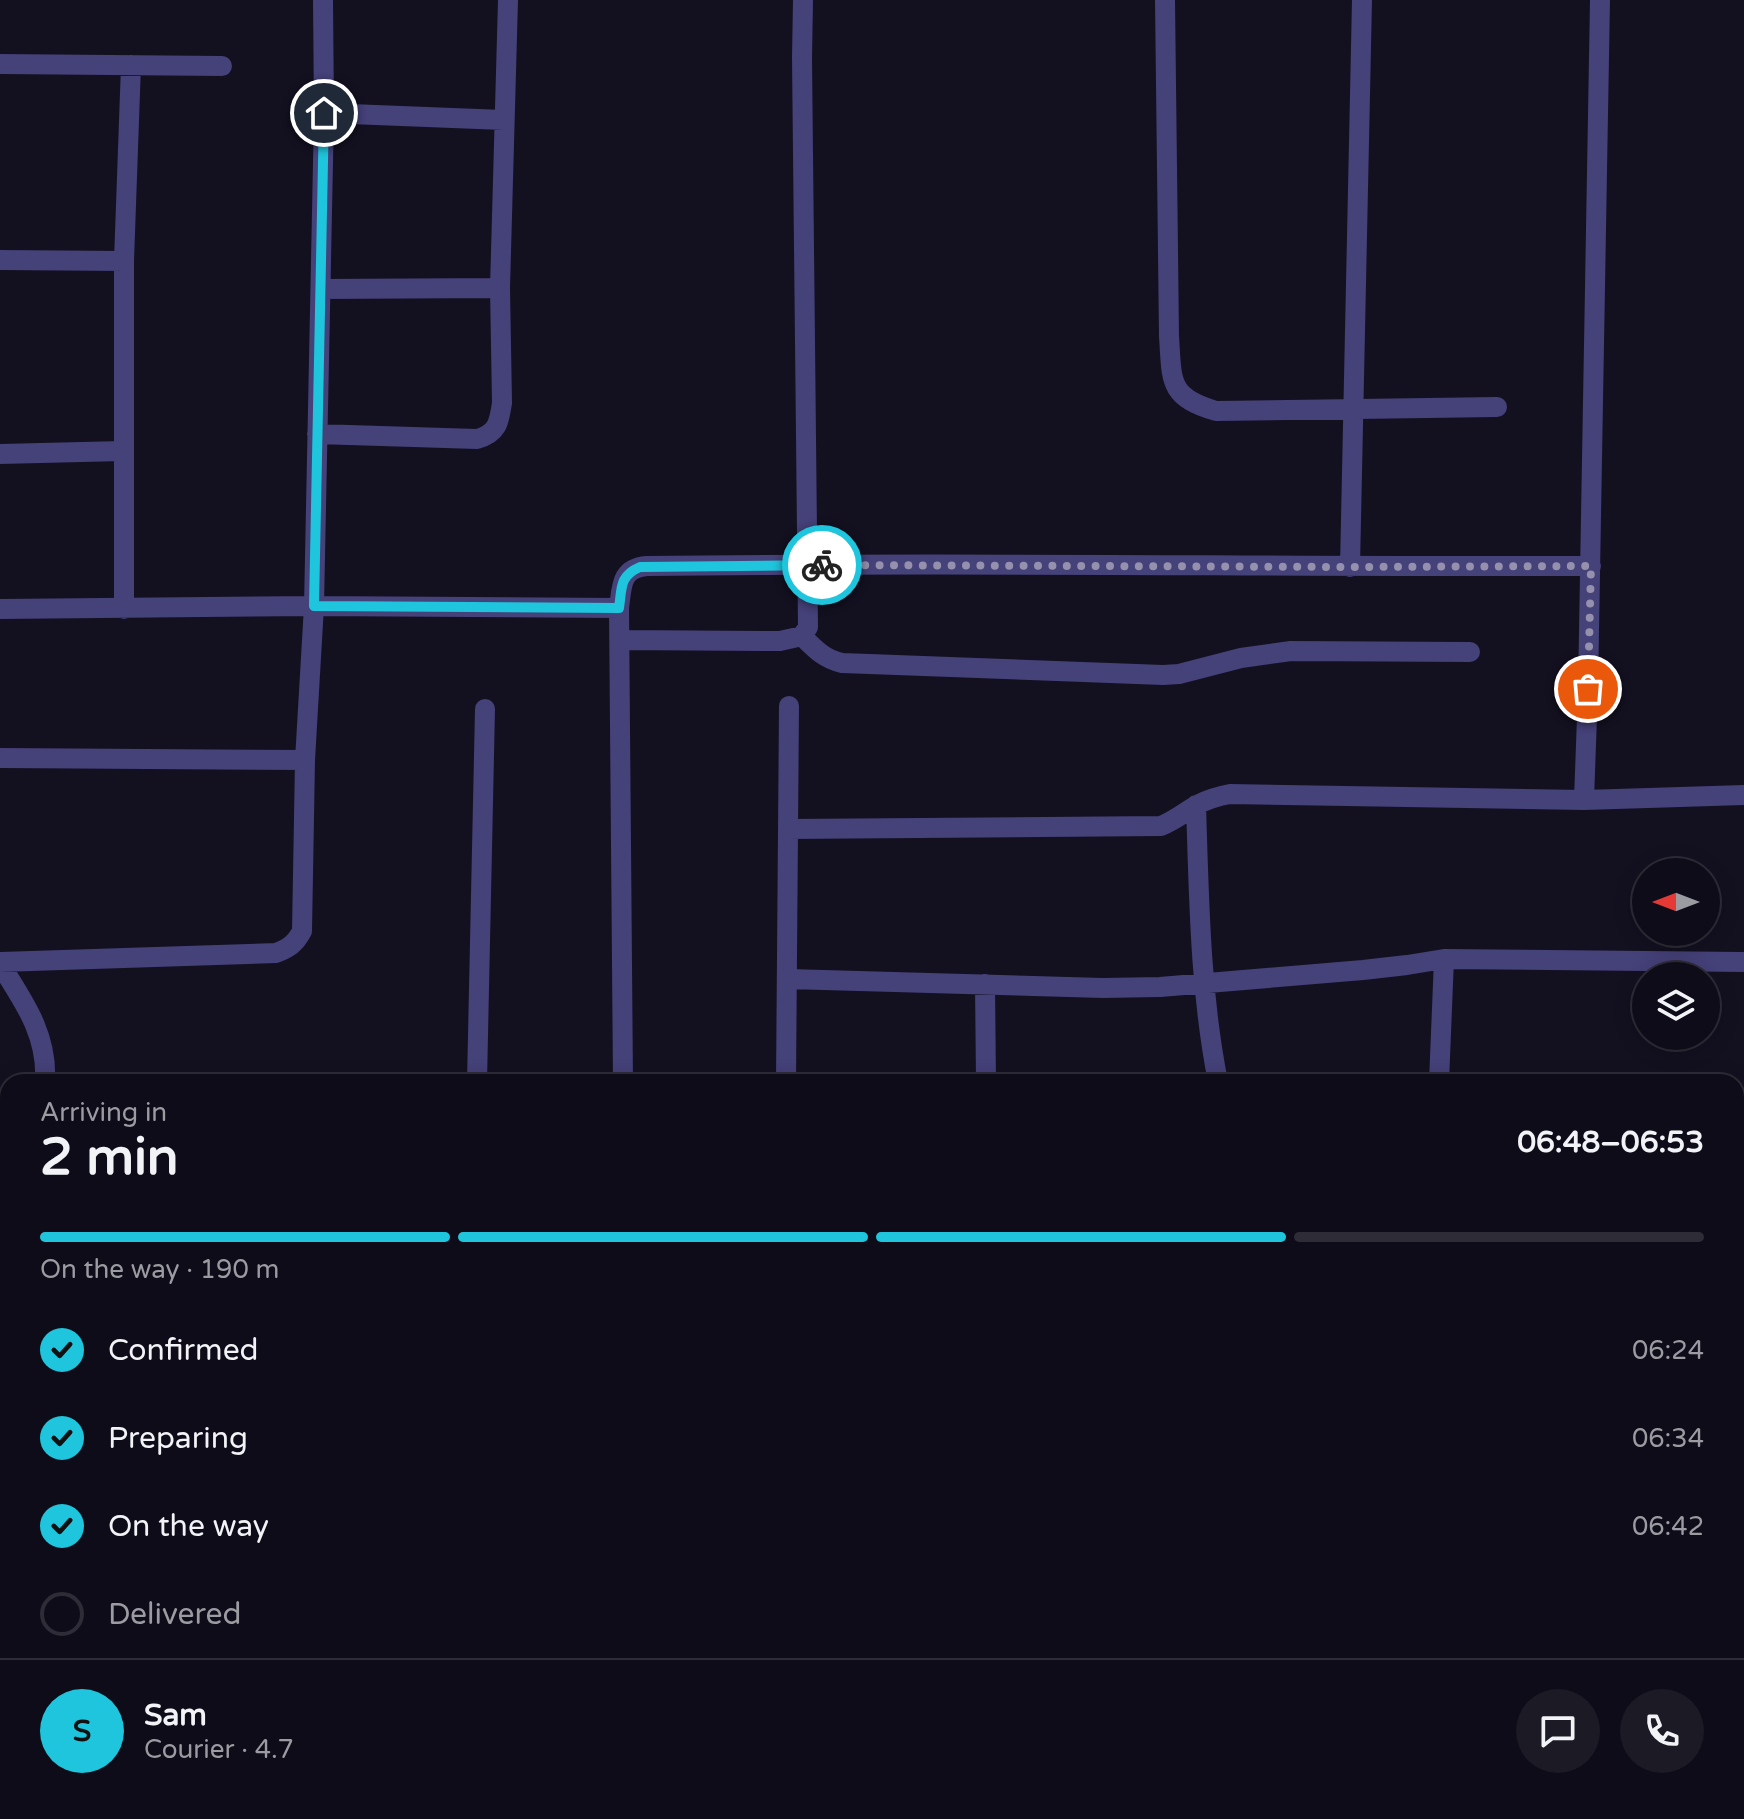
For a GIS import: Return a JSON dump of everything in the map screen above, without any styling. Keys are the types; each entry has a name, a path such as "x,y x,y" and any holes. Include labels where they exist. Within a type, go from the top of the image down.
{"street":[{"path":"45,1074 44,1049 30,1012 0,963 276,953 288,949 302,931 305,760 314,606 324,113 323,0"},
{"path":"317,434 477,439 494,430 499,419 502,403 500,288 508,0"},
{"path":"620,640 780,641 802,636 808,627 803,0"},
{"path":"1165,0 1169,336 1171,371 1177,390 1194,405 1216,411 1497,407"},
{"path":"1350,567 1362,0"},
{"path":"1584,800 1600,0"},
{"path":"0,64 222,66"},
{"path":"124,609 124,261 131,65"},
{"path":"324,113 504,120"},
{"path":"0,260 124,261"},
{"path":"321,289 500,288"},
{"path":"0,454 123,451"},
{"path":"623,1074 619,608 623,579 631,571 640,567 806,564 1591,566"},
{"path":"0,609 314,606 619,608"},
{"path":"802,636 829,660 842,663 1163,675 1291,651 1470,652"},
{"path":"786,1074 789,706"},
{"path":"477,1074 485,709"},
{"path":"0,758 305,760"},
{"path":"788,829 1161,826 1196,805 1230,794 1584,800 1744,795"},
{"path":"1196,805 1204,983 1217,1074"},
{"path":"788,979 1160,987 1377,969 1444,959 1744,962"},
{"path":"1439,1074 1444,959"},
{"path":"985,984 986,1074"}],"way so far":[{"path":"822,565 1591,566 1588,689"}],"route":[{"path":"324,113 314,606 619,608 623,579 640,567 822,565"}]}
